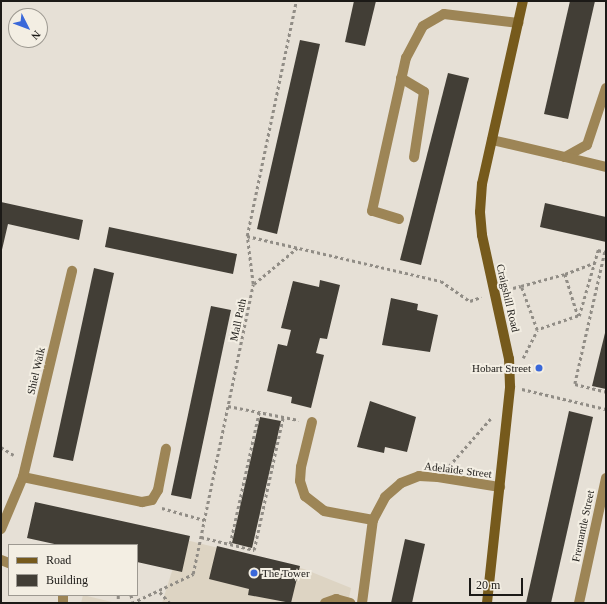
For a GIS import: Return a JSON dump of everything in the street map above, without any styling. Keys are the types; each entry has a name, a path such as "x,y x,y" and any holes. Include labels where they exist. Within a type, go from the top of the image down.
{"street":[{"name":"Craigshill Road","path":"487,603 510,398 510,386 504,331 482,235 482,184 523,1"},
{"path":"399,219 372,212 406,58 423,26 444,14 518,23"},
{"path":"401,78 424,92 414,157"},
{"path":"565,157 587,145 604,107 606,88"},
{"path":"492,140 606,167"},
{"name":"Shiel Walk","path":"1,529 24,477 72,271"},
{"path":"312,422 300,467 300,481 305,496 324,511 373,520"},
{"path":"24,477 142,502 152,500 166,449"},
{"name":"Adelaide Street","path":"362,603 373,520 385,497 401,483 419,476 438,477 500,487"},
{"name":"Fremantle Street","path":"579,603 606,478"},
{"path":"325,603 336,599 350,603"}],"path":[{"name":"Mall Path","path":"133,602 160,592 193,574 253,284 247,236 296,1"},
{"path":"247,236 441,281 470,301 482,297"},
{"path":"253,284 298,247"},
{"path":"578,316 598,250 605,252 575,384 606,392"},
{"path":"514,288 565,274 594,263"},
{"path":"565,274 578,316"},
{"path":"520,365 536,330 521,286"},
{"path":"536,330 578,316"},
{"path":"510,386 606,409"},
{"path":"438,477 510,398"},
{"path":"228,406 312,422"},
{"path":"230,544 259,412"},
{"path":"201,537 254,550 283,417"},
{"path":"152,500 165,511 204,520"},
{"path":"160,592 170,603"}],"shaded area":[{"path":"182,539 304,569 351,588 348,603 162,603"},
{"path":"83,596 87,596 116,603 81,603"}],"building":[{"path":"354,1 376,1 365,46 345,42"},
{"path":"570,1 595,1 568,119 544,114"},
{"path":"300,40 320,44 277,234 257,229"},
{"path":"448,73 469,78 421,265 400,260"},
{"path":"1,202 83,220 79,240 8,224 1,254"},
{"path":"545,203 606,217 606,242 540,227"},
{"path":"109,227 237,254 233,274 105,247"},
{"path":"94,268 114,273 73,461 53,457"},
{"path":"320,280 340,285 327,339 320,338 316,353 324,355 311,408 291,403 292,397 267,391 278,344 287,346 291,330 281,328 293,281 319,287"},
{"path":"391,298 418,304 417,310 438,315 430,352 382,345"},
{"path":"211,306 231,310 191,499 171,495"},
{"path":"606,329 606,389 592,386"},
{"path":"370,401 416,417 407,452 385,447 384,453 357,447"},
{"path":"569,411 593,417 551,603 526,603"},
{"path":"260,417 281,421 252,548 232,543"},
{"path":"35,502 190,536 182,572 138,562 138,544 54,544 27,538"},
{"path":"405,539 425,544 412,603 391,603"},
{"name":"The Tower","path":"217,546 300,566 291,603 248,595 249,589 209,579"}],"place":[{"name":"Hobart Street","path":"539,368"},
{"name":"The Tower","path":"254,573"}]}
